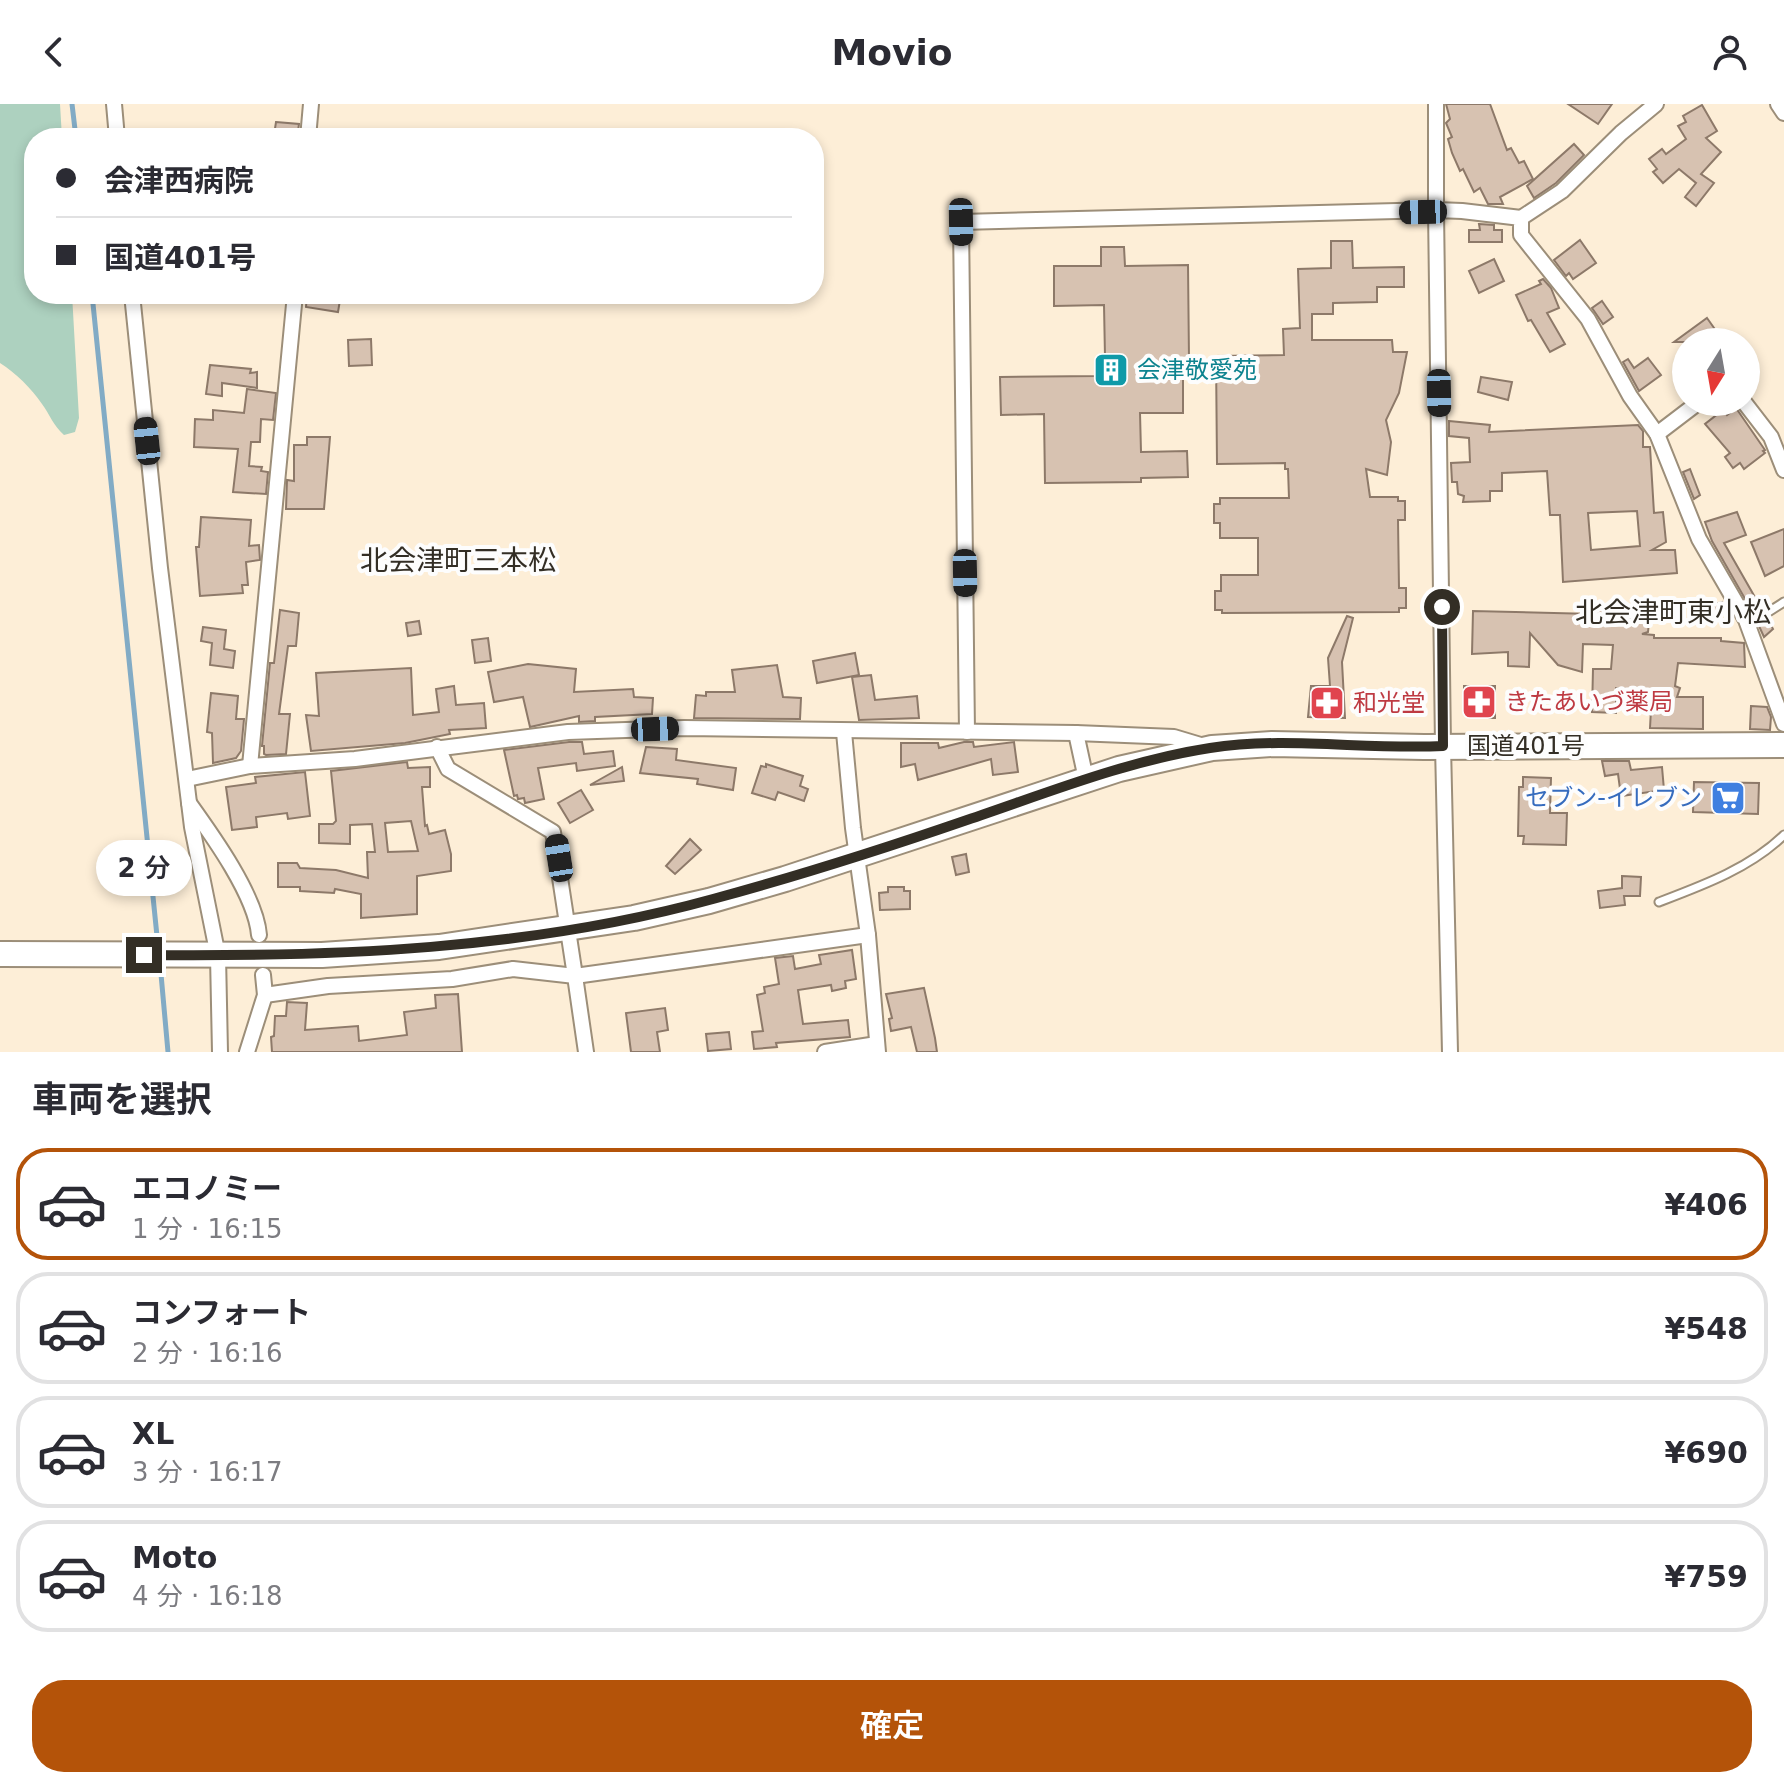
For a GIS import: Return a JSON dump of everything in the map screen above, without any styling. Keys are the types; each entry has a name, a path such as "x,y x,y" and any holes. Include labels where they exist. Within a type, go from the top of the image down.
{"highway":[{"name":"国道401号","path":"0,954 322,955 439,947 634,918 709,901 1086,779 1156,759 1212,748 1272,744 1784,745"}],"street":[{"path":"114,104 116,128"},
{"path":"309,128 311,104"},
{"path":"1436,104 1443,746 1450,1052"},
{"path":"967,732 961,222 1436,210 1521,218 1562,191 1621,133 1656,104"},
{"path":"1778,104 1784,113"},
{"path":"1521,218 1521,235 1588,319 1630,396 1657,434 1699,539 1748,625 1784,724"},
{"path":"133,304 160,568 220,1052"},
{"path":"250,766 294,304"},
{"path":"1657,434 1681,416"},
{"path":"1755,416 1771,437 1784,470"},
{"path":"187,779 250,766 355,759 568,732 684,728 1076,733 1174,737 1212,748"},
{"path":"825,1052 878,1048 844,732"},
{"path":"1076,733 1086,779"},
{"path":"437,747 448,769 553,832 586,1052"},
{"path":"189,803 248,898 258,923 259,935"},
{"path":"265,995 328,986 452,979 513,969 575,976 868,935"},
{"path":"247,1052 265,995 263,975"}],"lane":[{"path":"1748,625 1784,602"},
{"path":"1659,902 1727,874 1766,852 1784,835"}],"green space":[{"path":"0,104 60,104 61,128 24,128 24,304 73,304 79,418 75,432 64,435 28,387 0,363"}],"building":[{"path":"1446,104 1490,104 1507,150 1511,148 1519,163 1524,161 1533,179 1500,197 1503,204 1488,204 1480,188 1474,192 1463,169 1460,171 1448,139 1452,137 1446,123 1450,119"},
{"path":"1568,104 1612,104 1598,124"},
{"path":"1702,105 1717,131 1706,138 1721,152 1701,174 1714,183 1696,206 1685,197 1696,183 1679,169 1663,183 1653,172 1657,169 1649,159 1662,149 1666,154 1686,139 1678,126 1686,122 1683,116"},
{"path":"276,122 299,124 298,128 275,128"},
{"path":"1574,144 1584,155 1556,183 1534,198 1527,186"},
{"path":"1479,224 1494,225 1494,230 1502,230 1502,242 1469,242 1469,230 1480,230"},
{"path":"1580,240 1596,263 1573,279 1569,273 1566,276 1554,260"},
{"path":"1331,241 1352,241 1353,268 1404,267 1404,287 1377,287 1377,302 1333,303 1333,314 1312,314 1312,340 1392,340 1393,352 1407,352 1399,393 1386,420 1391,442 1387,475 1366,469 1370,497 1398,497 1398,501 1405,501 1405,520 1398,520 1399,588 1406,588 1406,608 1399,608 1399,612 1222,613 1222,610 1215,610 1215,591 1221,591 1221,575 1258,575 1258,538 1220,538 1220,523 1214,523 1214,504 1220,504 1220,498 1289,498 1285,463 1217,464 1216,356 1284,355 1283,329 1300,328 1298,269 1331,268"},
{"name":"会津敬愛苑","path":"1101,247 1124,247 1125,266 1188,265 1189,359 1183,359 1183,413 1140,413 1141,452 1187,451 1188,477 1141,478 1141,482 1045,483 1044,414 1001,415 1000,377 1098,376 1098,357 1105,357 1104,305 1054,306 1054,266 1101,266"},
{"path":"1494,259 1504,281 1479,293 1469,271"},
{"path":"1543,279 1551,288 1559,308 1547,313 1565,344 1550,352 1531,320 1528,321 1516,295 1541,284 1539,281"},
{"path":"1602,301 1613,317 1603,324 1592,308"},
{"path":"306,304 339,304 338,312 306,307"},
{"path":"1707,318 1714,328 1693,328"},
{"path":"371,339 372,365 349,366 348,340"},
{"path":"1648,358 1661,375 1639,391 1623,362 1628,359 1634,368"},
{"path":"210,365 251,369 250,373 257,372 257,388 222,383 222,396 206,394"},
{"path":"1481,377 1512,382 1508,400 1478,392"},
{"path":"247,389 276,393 273,420 261,419 260,442 251,442 249,466 262,467 261,471 268,472 266,494 233,492 238,449 194,447 195,419 213,420 213,410 244,413"},
{"path":"1715,416 1742,416 1765,453 1744,469 1740,463 1733,468 1725,457 1730,453 1705,424"},
{"path":"1449,421 1490,425 1489,432 1638,425 1643,431 1643,447 1650,447 1654,513 1663,512 1666,542 1652,550 1675,550 1677,573 1563,582 1560,515 1550,515 1547,471 1502,473 1502,491 1490,491 1490,501 1463,502 1464,496 1458,494 1457,482 1452,482 1451,463 1470,462 1469,438 1449,436","holes":["1637,511 1640,546 1591,550 1588,513"]},
{"path":"307,437 330,437 324,509 286,509 287,480 294,481 294,445 307,445"},
{"path":"1690,469 1700,495 1694,499 1683,472"},
{"path":"1737,512 1746,535 1724,543 1756,599 1748,604 1712,541 1705,522"},
{"path":"201,517 251,520 249,546 259,545 260,560 246,562 248,585 242,585 243,593 200,596 196,547 199,547"},
{"path":"1784,529 1784,566 1765,576 1751,542"},
{"path":"1722,602 1725,614 1711,617 1708,606"},
{"path":"1593,604 1610,605 1610,610 1630,611 1630,621 1649,622 1648,632 1642,634 1654,635 1654,638 1721,638 1721,641 1744,643 1745,667 1678,663 1675,686 1680,688 1677,697 1703,697 1703,729 1650,728 1652,691 1616,688 1616,713 1592,712 1593,669 1611,669 1613,645 1583,644 1582,672 1558,665 1530,633 1529,667 1508,666 1508,652 1472,654 1473,611 1593,614"},
{"path":"280,610 299,613 296,646 288,646 279,714 290,714 286,754 266,755 262,746 270,663 274,663"},
{"path":"1347,616 1353,618 1342,662 1345,718 1308,717 1311,686 1330,686 1328,658"},
{"path":"1768,620 1773,629 1764,637 1759,626"},
{"path":"419,621 421,634 408,636 406,623"},
{"path":"203,627 226,630 224,649 235,651 233,668 210,665 212,643 201,641"},
{"path":"488,638 491,661 475,663 472,640"},
{"path":"855,653 859,675 817,683 813,661"},
{"path":"528,664 576,669 574,692 633,689 634,697 653,698 652,714 595,717 595,721 579,722 579,716 530,727 523,697 494,702 488,672"},
{"path":"777,665 783,697 801,698 800,719 694,718 696,695 735,692 732,670"},
{"path":"411,668 413,715 439,712 436,689 454,686 456,705 484,703 486,728 449,730 450,734 405,743 311,751 306,715 319,716 316,673"},
{"path":"871,675 875,700 917,696 919,718 859,720 852,677"},
{"path":"1464,686 1495,686 1495,718 1473,718 1464,707"},
{"path":"211,693 238,696 236,719 244,719 241,751 236,758 213,763 212,733 207,732"},
{"path":"1751,706 1767,707 1771,717 1770,730 1750,729"},
{"path":"582,742 584,754 613,751 615,766 577,771 576,763 538,768 544,799 525,803 524,798 514,796 504,750"},
{"path":"973,742 974,747 1014,742 1018,772 993,775 991,759 918,780 915,764 901,767 901,743 938,743 939,748"},
{"path":"646,747 677,749 676,760 736,768 733,790 697,784 698,779 640,773"},
{"path":"1602,761 1629,761 1631,770 1662,767 1664,790 1621,796 1618,774 1605,776"},
{"path":"407,762 408,768 430,767 430,787 422,787 425,826 429,834 445,830 451,854 451,871 417,876 417,914 361,918 361,894 335,889 334,893 278,887 278,863 297,863 300,868 336,870 368,878 367,852 375,852 372,824 350,825 350,844 319,843 319,824 333,824 336,821 331,771","holes":["411,821 418,851 388,852 385,823"]},
{"path":"766,764 803,776 800,786 808,789 804,801 778,792 775,800 752,793 761,766 766,767"},
{"path":"622,767 624,781 590,785"},
{"path":"305,772 310,816 288,819 287,813 256,817 257,827 232,830 226,787 256,783 255,777"},
{"path":"1523,777 1551,778 1550,813 1567,813 1566,845 1523,844 1524,836 1518,836 1519,787 1523,787"},
{"path":"1694,782 1759,783 1758,814 1693,812"},
{"path":"581,790 593,810 570,823 558,803"},
{"path":"690,839 701,850 675,874 666,866"},
{"path":"966,854 969,872 956,875 952,857"},
{"path":"1622,876 1641,877 1640,896 1624,896 1625,905 1600,908 1598,891 1622,888"},
{"path":"888,887 904,887 904,891 910,891 910,909 880,910 879,893 888,892"},
{"path":"852,950 856,979 845,981 846,988 832,991 831,985 798,990 803,1024 848,1020 850,1037 776,1043 777,1047 754,1049 752,1032 763,1031 757,995 765,993 764,987 779,984 775,958 793,956 795,969 821,964 819,955"},
{"path":"924,988 937,1052 917,1052 911,1027 891,1031 889,1019 892,1018 886,994"},
{"path":"458,994 462,1052 272,1052 275,1016 286,1016 287,1002 307,1003 305,1030 358,1026 359,1041 407,1035 404,1012 436,1008 435,995"},
{"path":"665,1008 668,1030 657,1032 660,1052 631,1052 626,1013"},
{"path":"729,1032 731,1049 708,1051 706,1034"}],"waterway":[{"path":"72,104 75,128"},
{"path":"93,304 158,946"},
{"path":"160,963 168,1052"}],"place":[{"name":"会津敬愛苑","path":"1111,370"},
{"name":"きたあいづ薬局","path":"1479,702"},
{"name":"和光堂","path":"1327,703"},
{"name":"セブン-イレブン","path":"1728,798"}],"district":[{"name":"北会津町三本松","path":"458,560"},
{"name":"北会津町東小松","path":"1673,612"}],"route":[{"path":"144,955 322,955 439,947 634,918 785,879 1076,782 1138,764 1212,748 1272,744 1443,746 1442,607"}]}
